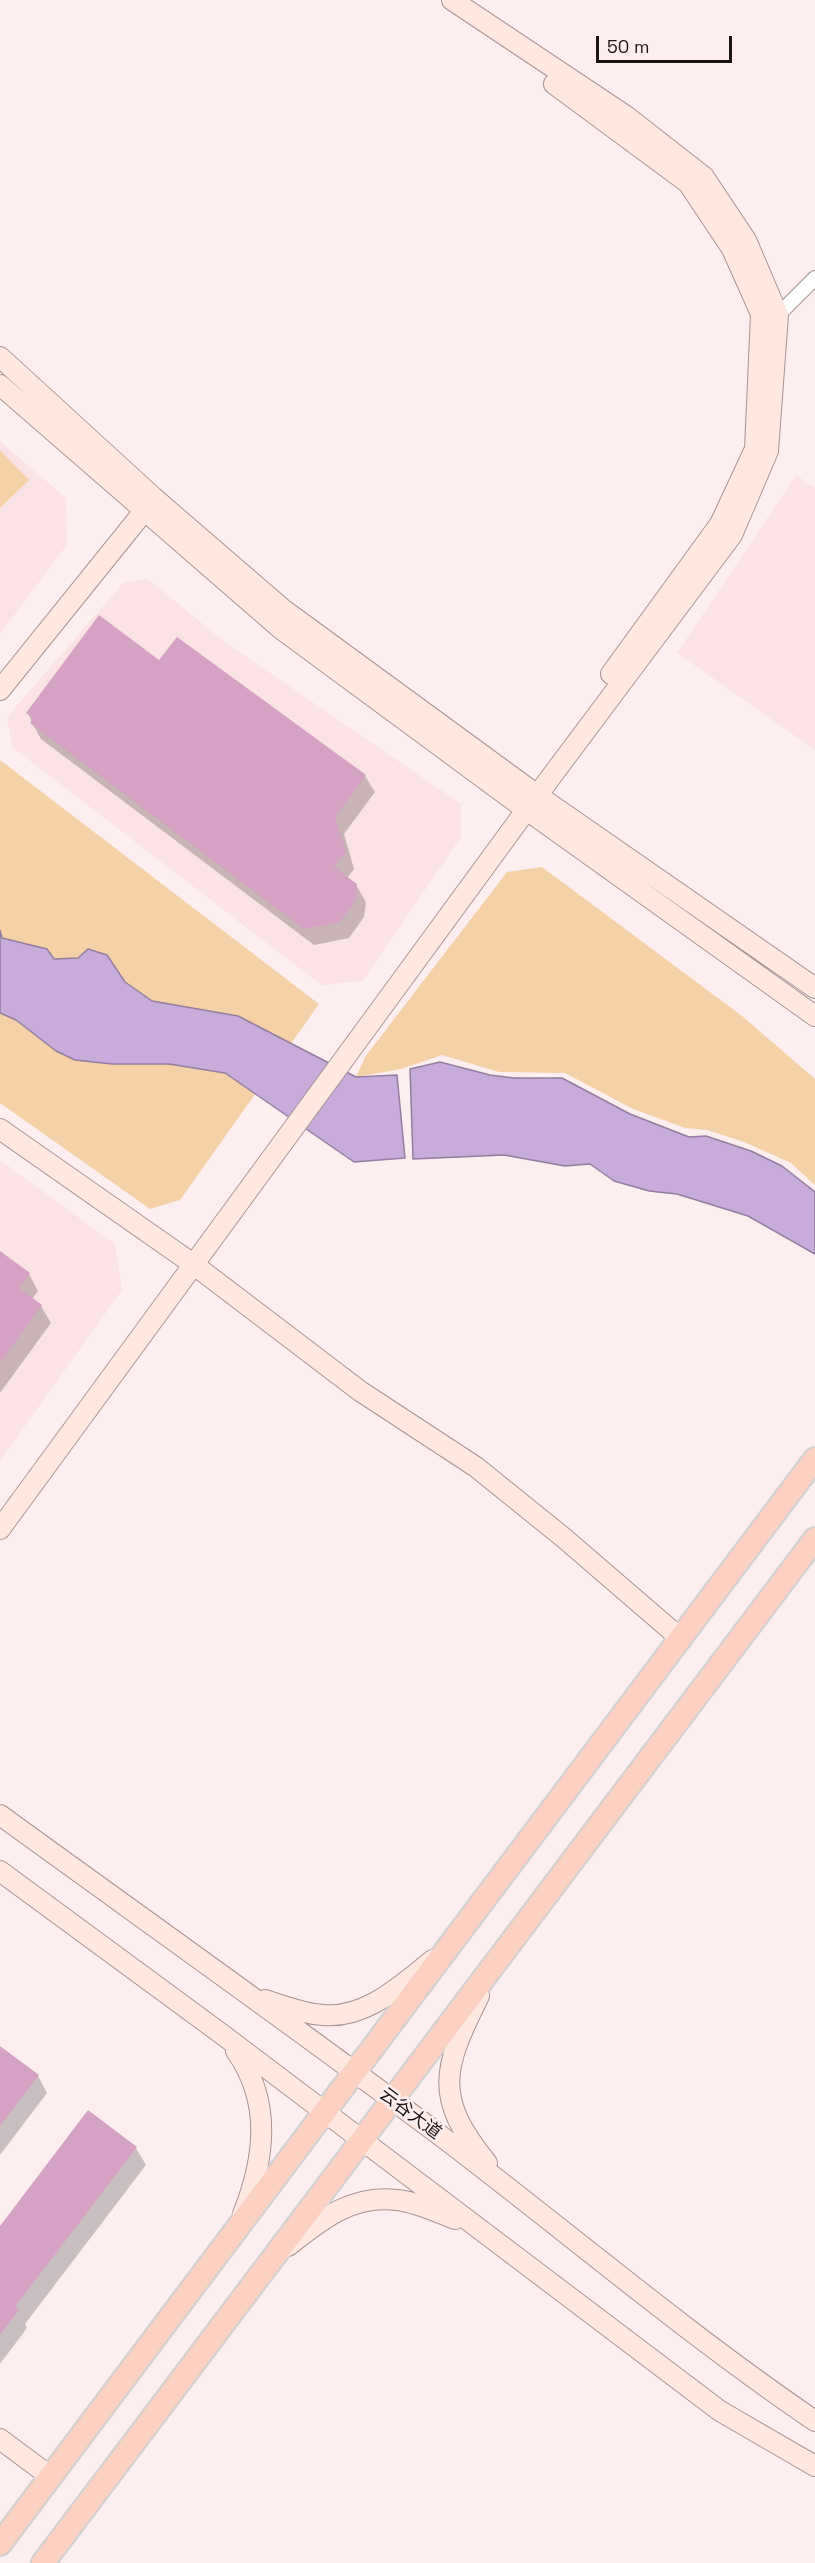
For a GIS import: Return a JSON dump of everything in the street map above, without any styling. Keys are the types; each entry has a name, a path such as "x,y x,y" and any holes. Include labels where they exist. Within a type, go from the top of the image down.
{"main road":[{"path":"0,1529 188,1261 527,798 720,524 755,448 761,314 732,249 688,183 438,0"},
{"path":"452,0 626,116 704,177 746,240 778,315 768,451 732,535 527,798"},
{"path":"0,357 153,497 284,610 815,1016"},
{"path":"0,385 281,629 527,798 815,988"},
{"path":"0,690 145,510"},
{"path":"0,1129 188,1261 360,1391 476,1467 564,1538 680,1638"},
{"path":"0,1508 188,1261"},
{"path":"0,2544 815,1459"},
{"path":"43,2563 815,1539"},
{"name":"云谷大道","path":"0,1815 392,2100 738,2368 815,2421"},
{"path":"0,1871 223,2035 720,2410 815,2466"},
{"path":"249,1996 323,2015 357,2012 379,2000 447,1949"},
{"path":"495,1965 465,2023 451,2060 448,2089 452,2109 463,2129 507,2188"},
{"path":"223,2035 249,2071 263,2116 259,2154 251,2192 238,2226"},
{"path":"272,2259 332,2212 376,2200 398,2200 477,2228"},
{"path":"0,2439 51,2477"}],"street":[{"path":"778,315 815,278"}],"shaded area":[{"path":"0,441 66,498 67,545 0,634"},
{"path":"0,450 29,480 0,508"},
{"path":"796,475 815,488 815,750 677,653"},
{"path":"148,579 225,642 461,804 461,837 363,981 321,985 12,747 7,717 124,582"},
{"path":"0,760 319,1004 180,1200 150,1209 0,1103"},
{"path":"542,867 742,1016 815,1079 815,1185 791,1163 744,1142 707,1130 685,1128 631,1108 565,1073 499,1072 442,1055 401,1069 356,1077 365,1057 507,872"},
{"path":"0,930 2,938 47,949 54,959 78,958 88,949 107,955 125,982 152,1001 238,1016 356,1077 397,1075 405,1158 354,1162 225,1073 169,1064 112,1064 75,1060 56,1051 16,1020 0,1013"},
{"path":"440,1062 490,1075 514,1078 562,1078 630,1114 689,1137 706,1136 751,1151 782,1166 815,1192 815,1254 748,1216 677,1194 649,1191 614,1181 590,1164 565,1166 504,1155 413,1159 410,1069"},
{"path":"0,1160 115,1244 122,1290 0,1461"}],"building":[{"path":"99,615 159,660 177,637 366,775 335,817 346,852 334,867 357,884 356,900 340,922 304,929 30,723 33,718 26,713"},
{"path":"0,1251 30,1273 19,1288 42,1305 0,1363"},
{"path":"0,2046 39,2075 0,2126"},
{"path":"88,2110 137,2147 15,2307 19,2310 0,2335 0,2226"}]}
